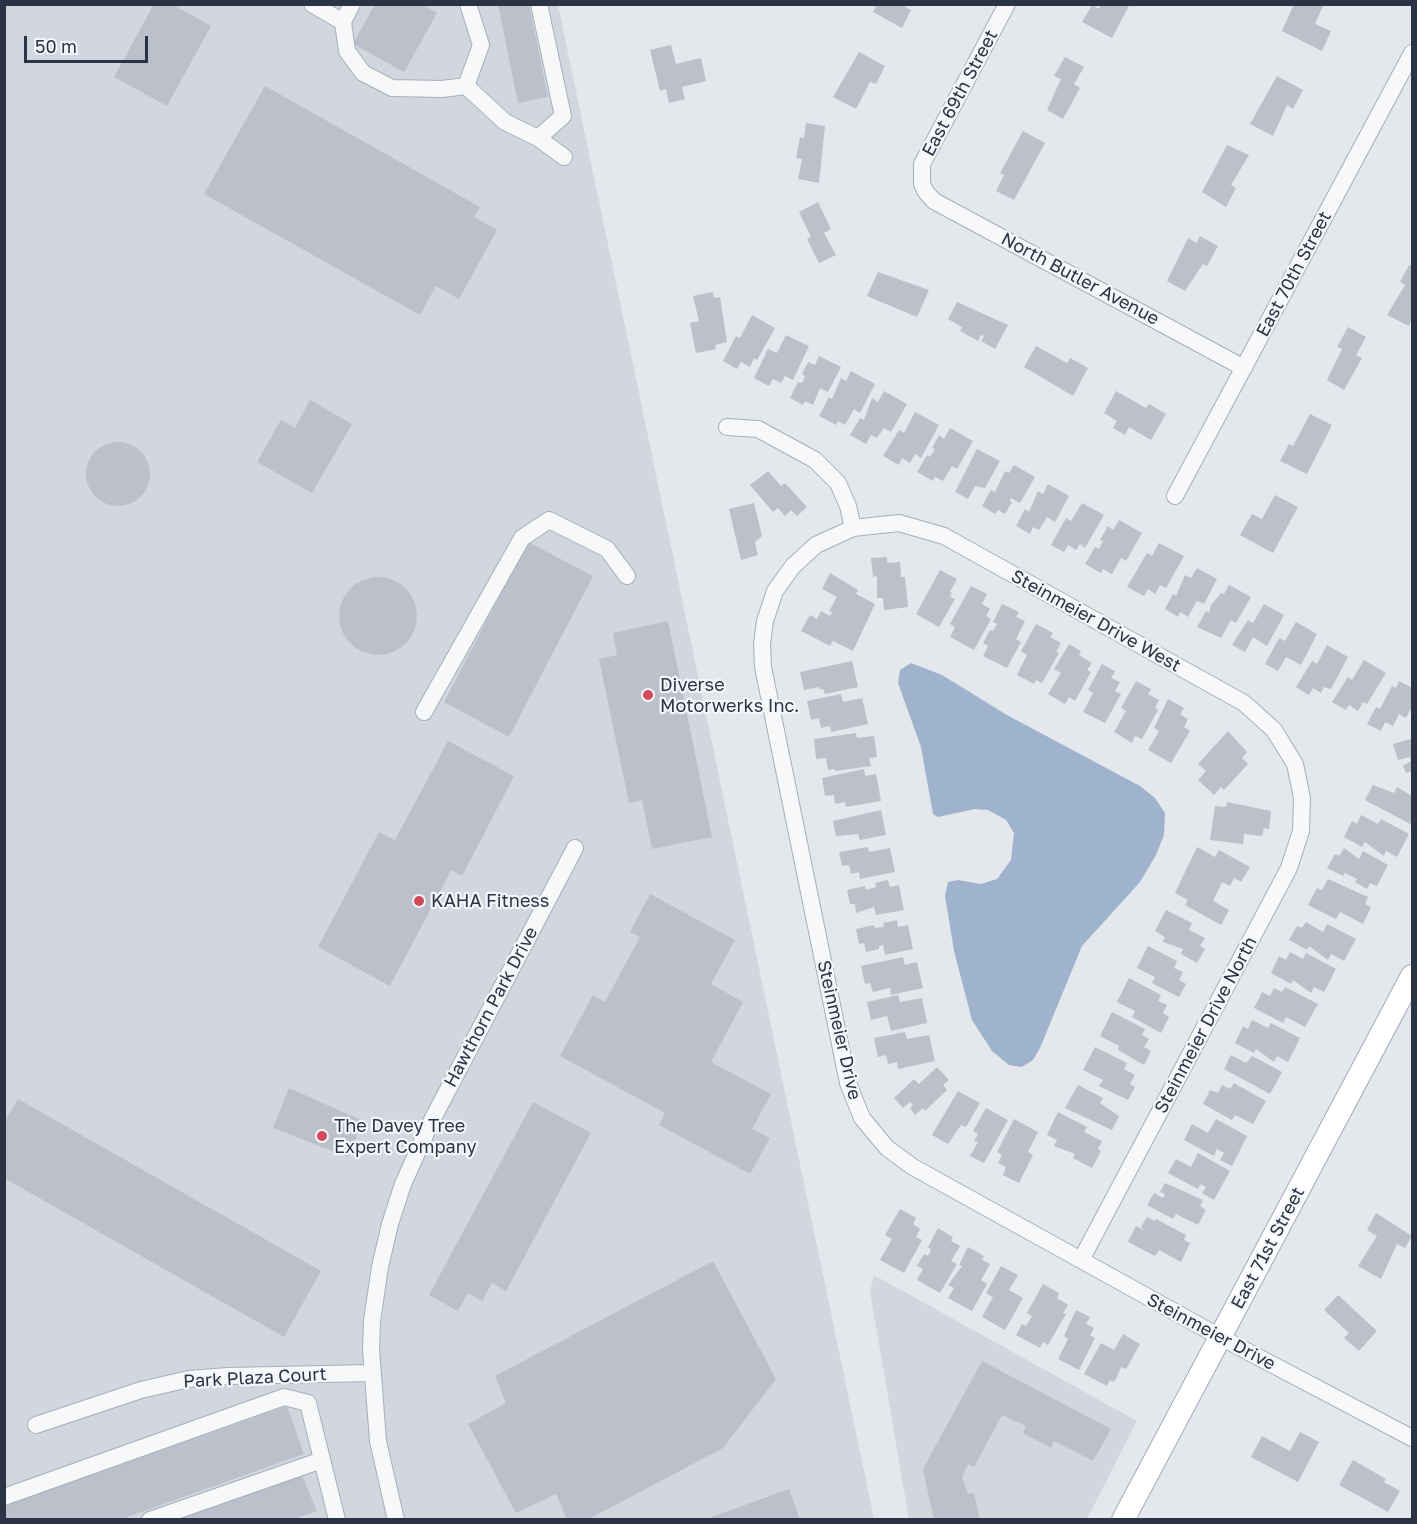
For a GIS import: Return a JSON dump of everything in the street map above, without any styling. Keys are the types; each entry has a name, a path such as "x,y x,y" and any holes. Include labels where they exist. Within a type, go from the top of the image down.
{"main road":[{"name":"East 71st Street","path":"1123,1520 1413,976"}],"street":[{"path":"312,4 343,22"},
{"path":"352,4 343,22 347,51 363,73 392,88 442,89 466,86 506,122 538,138 564,157"},
{"path":"466,86 481,45 468,4"},
{"path":"538,138 563,116 539,4"},
{"name":"East 69th Street","path":"922,184 922,164 1007,4"},
{"name":"East 70th Street","path":"1175,496 1413,53"},
{"name":"North Butler Avenue","path":"922,184 934,201 1244,368"},
{"path":"727,427 758,429 815,460 838,483 848,506 853,528"},
{"path":"424,712 522,538 549,520 607,549 627,576"},
{"name":"Steinmeier Drive West","path":"853,528 899,523 944,536 1238,700 1258,713 1279,736 1291,757 1299,782"},
{"name":"Steinmeier Drive","path":"853,528 816,545 793,566 775,591 765,621 762,644 763,667 850,1090 867,1125 881,1143 900,1159 1220,1337 1413,1438"},
{"name":"Steinmeier Drive North","path":"1081,1260 1288,868 1301,831 1302,798 1299,782"},
{"name":"Hawthorn Park Drive","path":"396,1520 378,1441 372,1373 372,1321 380,1268 403,1185 431,1122 575,848"},
{"name":"Park Plaza Court","path":"36,1425 141,1390 189,1379 372,1373"},
{"path":"4,1497 284,1397 308,1402 322,1460 332,1518"},
{"path":"150,1520 322,1460"}],"shaded area":[{"path":"5,5 558,5 874,1519 5,1520"},
{"path":"874,1275 1137,1421 1087,1519 909,1519 870,1292"}],"water":[{"path":"911,663 942,675 1007,715 1140,786 1155,798 1165,813 1164,835 1156,855 1140,882 1082,946 1040,1048 1033,1060 1022,1067 1009,1065 992,1051 972,1020 954,951 945,896 948,882 958,880 981,884 997,879 1011,860 1014,833 1006,820 988,810 975,809 938,817 933,814 921,747 898,683 900,670"}],"building":[{"path":"154,4 172,4 211,26 167,106 114,77"},
{"path":"375,4 422,4 437,13 404,72 353,44"},
{"path":"498,4 529,4 548,97 518,103"},
{"path":"877,4 907,4 905,7 911,10 902,28 873,12"},
{"path":"1101,4 1130,4 1112,38 1082,22 1092,5 1099,9"},
{"path":"1294,4 1324,4 1315,24 1331,31 1322,51 1282,31"},
{"path":"671,45 676,64 701,58 706,81 682,87 685,99 669,103 666,89 660,91 650,50"},
{"path":"859,52 885,66 876,84 870,82 856,109 833,97"},
{"path":"1065,57 1084,67 1074,84 1080,88 1063,119 1047,110 1061,79 1054,76"},
{"path":"1277,76 1303,90 1293,109 1287,105 1273,136 1250,124"},
{"path":"265,86 480,207 474,217 497,230 459,299 436,286 420,315 204,194"},
{"path":"806,123 825,126 819,183 798,179 802,159 796,158 800,137 804,138"},
{"path":"1023,131 1045,143 1014,200 996,191 1004,175 1000,173"},
{"path":"1227,145 1249,155 1231,185 1236,188 1226,207 1202,192"},
{"path":"818,202 831,229 824,233 836,255 819,263 807,239 811,237 799,212"},
{"path":"1200,236 1218,246 1207,266 1203,264 1185,291 1167,281 1188,238 1197,243"},
{"path":"1409,265 1412,266 1412,319 1409,326 1387,315 1405,285 1400,282"},
{"path":"878,272 929,290 917,317 867,296"},
{"path":"713,292 714,298 720,297 727,342 715,345 716,349 696,353 690,323 699,321 693,296"},
{"path":"957,302 1008,325 995,349 981,341 984,336 981,335 978,341 960,331 962,327 948,319"},
{"path":"752,315 775,328 757,360 754,358 750,367 741,362 737,369 723,361 736,336 740,338"},
{"path":"1348,327 1366,337 1356,355 1362,358 1344,390 1327,380 1342,349 1337,347"},
{"path":"786,335 809,346 793,380 785,376 781,383 773,379 769,386 754,378 768,349 777,353"},
{"path":"1036,346 1067,363 1070,358 1088,368 1073,396 1024,367"},
{"path":"819,356 841,367 828,392 820,388 813,405 805,401 803,405 790,398 798,382 803,381 805,376 802,374 808,362 815,365"},
{"path":"851,371 875,384 860,413 854,409 845,425 838,421 836,425 819,416 829,397 832,399 841,378 846,381"},
{"path":"884,391 907,404 891,432 884,428 877,438 871,435 866,444 850,435 860,418 864,420 872,398 878,402"},
{"path":"1116,391 1146,408 1149,404 1166,414 1151,440 1129,427 1125,435 1113,428 1117,421 1104,413"},
{"path":"310,400 352,424 312,493 257,462 281,420 295,428"},
{"path":"915,412 939,425 921,458 915,454 910,463 902,458 899,465 883,456 899,430 904,433"},
{"path":"1310,414 1332,425 1307,474 1280,461 1289,444 1293,446"},
{"path":"950,428 973,441 957,469 952,466 943,481 935,477 933,481 917,472 927,455 930,457 935,449 932,448 939,435 944,439"},
{"path":"112,442 124,442 141,451 148,462 150,474 148,486 141,497 124,506 112,506 100,501 91,492 86,480 86,468 91,456 100,447"},
{"path":"977,449 1000,461 985,488 975,486 968,499 955,492"},
{"path":"1014,465 1035,477 1020,503 1011,498 1012,502 1005,514 998,510 995,514 982,506 991,490 995,492 1005,471 1009,473"},
{"path":"768,471 781,486 785,483 807,507 797,516 791,510 785,516 778,508 773,512 750,485"},
{"path":"1048,484 1069,496 1055,522 1047,517 1039,530 1033,527 1030,534 1016,526 1025,509 1029,512 1038,491 1043,494"},
{"path":"1275,495 1298,507 1273,553 1240,535 1252,514 1262,519"},
{"path":"754,503 762,536 755,542 758,555 741,560 729,509"},
{"path":"1082,503 1104,515 1085,548 1080,544 1076,550 1068,545 1064,552 1051,545 1066,518 1071,521"},
{"path":"1119,520 1142,533 1126,561 1121,558 1112,574 1103,569 1101,573 1085,564 1095,547 1099,549 1103,541 1100,540 1108,526 1113,530"},
{"path":"528,542 593,576 509,737 444,702"},
{"path":"1159,543 1184,556 1166,588 1160,585 1155,594 1148,589 1144,596 1127,587 1147,553 1152,556"},
{"path":"887,557 887,563 900,562 901,577 905,577 908,607 884,610 883,598 877,598 877,576 873,577 871,558"},
{"path":"1197,568 1217,579 1204,604 1197,601 1188,617 1180,612 1178,617 1165,609 1173,594 1176,596 1185,575 1191,578"},
{"path":"940,570 957,579 950,592 952,593 950,597 955,599 939,627 916,614"},
{"path":"830,573 858,590 856,594 875,604 853,651 833,641 830,646 801,631 810,615 817,619 821,611 830,616 832,612 829,611 837,597 822,589"},
{"path":"370,577 386,577 400,583 411,594 417,608 417,624 411,638 400,649 386,655 370,655 356,649 345,638 339,624 339,608 345,594 356,583"},
{"path":"1229,585 1251,597 1236,623 1231,620 1221,638 1197,627 1206,611 1209,613 1211,605 1221,593 1224,594"},
{"path":"971,586 987,594 982,604 990,609 986,616 991,619 974,650 950,637 955,627 950,624"},
{"path":"1002,604 1019,612 1016,617 1025,621 1016,639 1021,642 1007,668 983,656 988,646 983,643 990,630 993,631 997,624 993,622"},
{"path":"1264,604 1284,615 1267,646 1253,637 1245,652 1232,645 1248,620 1253,623"},
{"path":"668,621 712,837 652,849 642,800 629,803 599,659 617,655 613,633"},
{"path":"1296,622 1317,634 1301,665 1286,657 1278,671 1265,664 1279,638 1285,641"},
{"path":"1036,624 1053,633 1050,637 1061,643 1056,652 1059,653 1042,683 1036,680 1034,684 1017,675 1027,655 1021,651"},
{"path":"1069,644 1081,651 1079,655 1092,663 1087,670 1091,672 1075,701 1069,697 1065,704 1048,694 1061,673 1054,669"},
{"path":"1327,645 1348,657 1331,689 1324,687 1321,693 1313,688 1309,695 1296,687 1312,661 1317,664"},
{"path":"1364,660 1386,673 1367,704 1363,702 1358,711 1349,705 1346,710 1332,702 1348,677 1352,680"},
{"path":"852,661 858,687 825,694 819,687 804,690 800,672"},
{"path":"1102,664 1115,671 1111,678 1120,682 1115,691 1121,694 1105,723 1083,712 1093,693 1088,690"},
{"path":"1136,681 1151,689 1148,694 1159,700 1155,708 1158,710 1142,739 1135,736 1132,743 1114,732 1126,711 1121,708"},
{"path":"1399,681 1412,688 1412,706 1406,718 1399,714 1393,726 1385,722 1381,731 1367,724 1376,707 1380,709 1392,686 1396,688"},
{"path":"841,694 843,702 862,698 868,724 831,732 830,726 821,728 819,718 811,720 807,701"},
{"path":"1168,699 1184,708 1180,714 1188,719 1184,727 1190,731 1171,763 1148,750 1159,731 1154,728"},
{"path":"1228,731 1247,752 1242,758 1248,764 1224,790 1221,787 1214,795 1198,780 1206,771 1198,764"},
{"path":"856,733 857,738 874,736 877,757 869,758 871,766 835,771 835,769 828,770 826,758 816,759 814,739"},
{"path":"1412,740 1412,771 1406,773 1403,766 1411,761 1410,757 1398,760 1393,744"},
{"path":"448,741 514,776 462,876 451,870 390,986 318,947 379,832 395,840"},
{"path":"864,769 865,776 876,774 881,801 846,807 845,802 835,804 834,795 825,796 822,778"},
{"path":"1373,785 1394,793 1397,787 1412,796 1412,825 1365,800"},
{"path":"1227,802 1271,811 1269,829 1264,828 1262,836 1244,834 1243,844 1210,840 1215,806 1226,807"},
{"path":"881,810 886,835 860,840 858,834 836,836 833,821"},
{"path":"1361,815 1378,824 1381,819 1409,834 1397,857 1386,851 1384,856 1365,842 1362,847 1344,837 1352,821 1357,824"},
{"path":"868,847 869,852 890,848 895,872 860,879 859,872 851,874 849,865 842,866 839,852"},
{"path":"1197,847 1215,857 1219,850 1250,867 1241,882 1234,878 1230,886 1222,882 1213,901 1229,910 1221,925 1185,905 1188,900 1175,893"},
{"path":"1344,848 1359,859 1363,851 1388,865 1377,886 1370,883 1367,889 1355,882 1357,879 1345,873 1343,876 1327,868 1335,854 1339,856"},
{"path":"1328,879 1368,897 1365,904 1371,907 1363,924 1340,912 1336,919 1308,905 1317,888 1322,890"},
{"path":"888,880 890,887 899,885 904,910 876,915 874,907 856,913 855,904 850,904 847,890 865,886 866,890 876,887 875,883"},
{"path":"650,894 735,940 711,984 743,1002 711,1062 771,1094 752,1129 770,1138 750,1174 659,1125 665,1113 560,1056 593,995 605,1002 640,937 630,932"},
{"path":"1166,910 1192,923 1189,930 1205,938 1200,946 1205,949 1197,963 1181,954 1183,949 1163,942 1165,937 1155,931"},
{"path":"897,920 898,927 908,925 913,949 885,955 883,945 879,946 879,949 866,952 864,943 859,944 856,929 874,925 875,928 884,927 883,923"},
{"path":"1306,922 1323,932 1327,924 1356,939 1344,961 1331,954 1328,960 1309,946 1307,950 1289,940 1297,926 1302,928"},
{"path":"1148,946 1177,961 1174,968 1183,972 1179,980 1186,984 1179,997 1152,983 1155,977 1137,968"},
{"path":"1290,952 1303,959 1306,953 1336,969 1324,992 1314,987 1311,993 1293,980 1291,984 1271,973 1279,956 1286,960"},
{"path":"903,957 905,965 917,962 923,988 891,995 890,988 873,992 870,983 865,984 861,966"},
{"path":"1129,978 1161,995 1158,1001 1167,1005 1163,1013 1169,1017 1161,1033 1132,1017 1135,1011 1117,1002"},
{"path":"1285,987 1318,1004 1305,1027 1286,1017 1283,1023 1254,1008 1262,992 1270,996 1274,988 1282,992"},
{"path":"898,995 900,1002 922,998 927,1023 891,1031 887,1016 871,1020 867,1002"},
{"path":"1112,1012 1145,1029 1142,1035 1149,1039 1144,1047 1151,1051 1144,1065 1118,1050 1119,1046 1100,1036"},
{"path":"1252,1020 1268,1028 1271,1023 1300,1038 1288,1062 1277,1056 1274,1062 1256,1049 1254,1053 1235,1043 1243,1026 1248,1029"},
{"path":"905,1032 907,1039 929,1035 935,1061 898,1069 897,1062 888,1064 886,1055 878,1057 874,1038"},
{"path":"1095,1047 1127,1063 1124,1069 1135,1075 1130,1084 1135,1087 1128,1100 1099,1086 1103,1080 1083,1070"},
{"path":"1231,1055 1246,1063 1252,1056 1282,1072 1270,1094 1224,1069"},
{"path":"937,1067 949,1080 943,1085 947,1090 925,1111 923,1108 915,1115 910,1108 913,1105 910,1102 903,1108 894,1098 914,1079 919,1084"},
{"path":"1234,1083 1266,1101 1253,1124 1235,1115 1232,1120 1203,1104 1210,1090 1218,1093 1222,1085 1230,1089"},
{"path":"1078,1085 1103,1098 1100,1103 1119,1116 1112,1130 1065,1108"},
{"path":"289,1088 363,1121 348,1157 273,1128"},
{"path":"958,1091 980,1103 966,1127 961,1125 948,1144 932,1135"},
{"path":"18,1099 321,1271 284,1337 4,1178 4,1122"},
{"path":"533,1102 591,1133 506,1291 492,1283 482,1301 468,1293 458,1311 429,1295"},
{"path":"986,1108 1008,1120 984,1163 970,1156 978,1142 974,1141 978,1134 973,1131"},
{"path":"1058,1112 1087,1127 1084,1132 1102,1141 1098,1149 1101,1151 1092,1168 1073,1158 1075,1154 1054,1146 1057,1140 1047,1135"},
{"path":"1014,1119 1038,1132 1028,1152 1033,1155 1019,1183 1003,1175 1006,1167 998,1163 1002,1155 997,1152"},
{"path":"1216,1119 1247,1136 1232,1166 1220,1160 1224,1153 1217,1149 1214,1156 1184,1140 1192,1124 1208,1133"},
{"path":"1198,1153 1230,1171 1214,1200 1202,1193 1206,1187 1201,1184 1198,1189 1168,1173 1176,1159 1191,1167"},
{"path":"1165,1183 1203,1200 1200,1206 1206,1210 1198,1225 1176,1214 1173,1219 1147,1205 1154,1193 1163,1198 1165,1194 1160,1192"},
{"path":"900,1209 916,1218 913,1224 920,1229 916,1237 922,1240 904,1273 880,1260 892,1239 885,1235"},
{"path":"1376,1213 1412,1236 1405,1248 1397,1244 1381,1279 1358,1266 1377,1236 1367,1230"},
{"path":"1147,1217 1155,1221 1156,1219 1186,1235 1184,1240 1190,1243 1181,1262 1159,1250 1155,1256 1128,1242 1136,1226 1145,1231 1141,1227"},
{"path":"938,1228 953,1237 951,1241 960,1246 951,1261 957,1264 940,1293 917,1280 923,1269 917,1266 924,1254 928,1256 931,1250 928,1247"},
{"path":"968,1247 984,1256 982,1260 990,1264 981,1280 987,1284 972,1311 948,1298 954,1288 948,1285 962,1266 959,1265"},
{"path":"713,1261 776,1379 723,1448 587,1520 567,1520 556,1494 516,1513 468,1424 506,1403 495,1376"},
{"path":"1001,1266 1018,1275 1009,1290 1023,1298 1005,1330 982,1317 993,1297 986,1293"},
{"path":"1043,1284 1059,1293 1057,1298 1068,1305 1063,1313 1066,1314 1048,1345 1043,1342 1040,1348 1016,1335 1022,1324 1026,1326 1032,1316 1027,1313"},
{"path":"1338,1295 1377,1331 1359,1351 1344,1338 1349,1333 1324,1310"},
{"path":"1076,1310 1090,1317 1086,1324 1094,1328 1090,1335 1095,1338 1079,1370 1058,1359 1068,1339 1064,1336"},
{"path":"1123,1334 1140,1344 1126,1369 1121,1367 1116,1379 1113,1382 1110,1380 1107,1386 1084,1374 1101,1343 1114,1350"},
{"path":"982,1361 1111,1429 1093,1461 1054,1441 1051,1448 1023,1433 1026,1426 1002,1415 974,1467 968,1464 962,1477 968,1494 974,1493 980,1520 934,1520 923,1469"},
{"path":"287,1406 304,1454 119,1520 4,1520 4,1506"},
{"path":"1300,1432 1319,1442 1298,1482 1251,1457 1262,1436 1290,1451"},
{"path":"1353,1460 1386,1479 1384,1482 1400,1491 1388,1512 1339,1485"},
{"path":"302,1475 317,1511 291,1520 179,1519"},
{"path":"789,1489 800,1520 706,1520 706,1519"}],"place":[{"name":"Diverse Motorwerks Inc.","path":"648,695"},
{"name":"KAHA Fitness","path":"419,901"},
{"name":"The Davey Tree Expert Company","path":"322,1136"}]}
